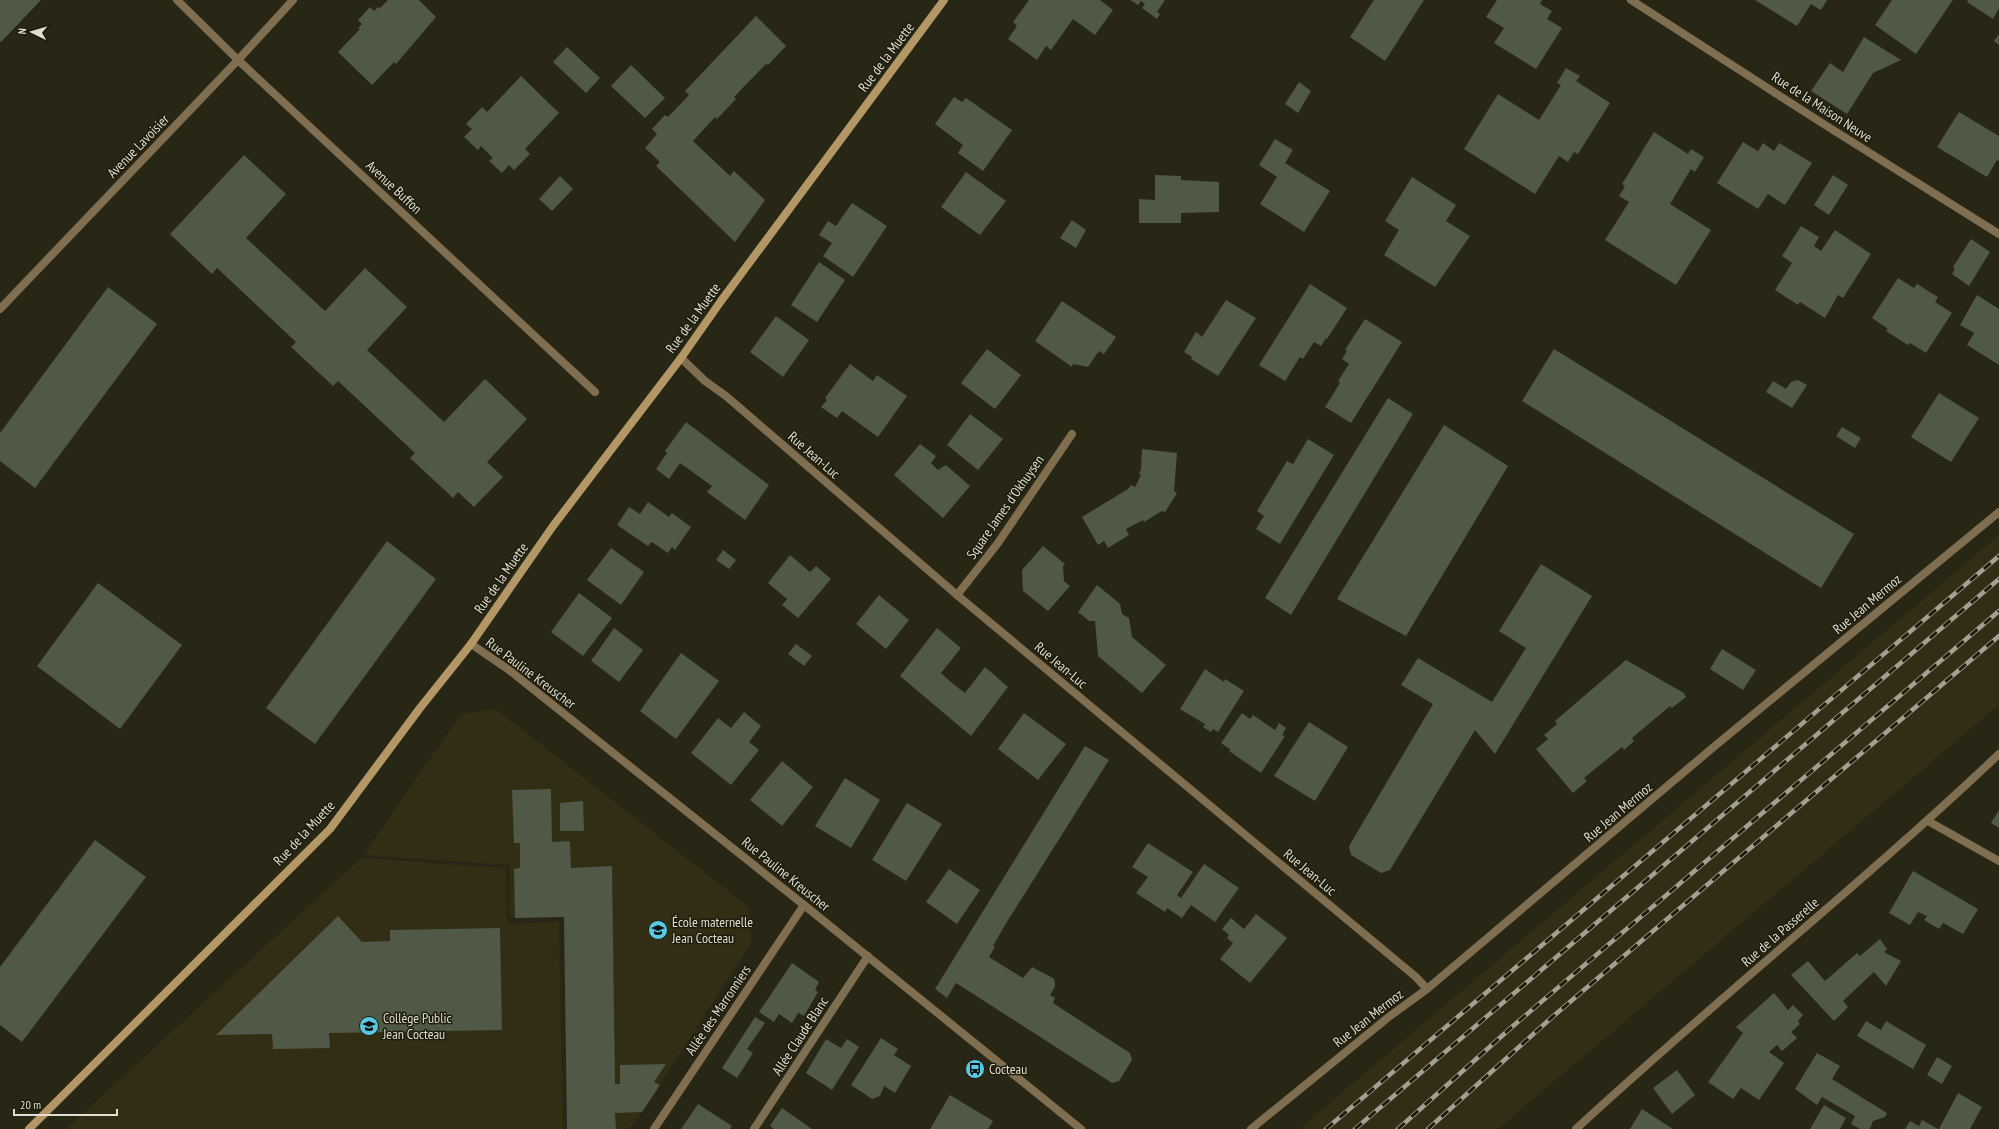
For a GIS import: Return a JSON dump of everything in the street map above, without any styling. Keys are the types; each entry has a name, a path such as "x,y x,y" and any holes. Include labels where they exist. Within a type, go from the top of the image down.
{"street":[{"name":"Avenue Buffon","path":"177,0 238,60 594,392"},
{"name":"Avenue Lavoisier","path":"0,309 238,60 293,0"},
{"name":"Rue de la Muette","path":"29,1129 330,829 420,708 471,644 554,526 681,358 721,301 944,0"},
{"name":"Rue de la Maison Neuve","path":"1631,0 1822,123 1999,234"},
{"name":"Rue Jean-Luc","path":"681,358 705,381 726,396 957,595 1416,977 1428,989"},
{"name":"Square James d'Okhuysen","path":"957,595 998,543 1072,434"},
{"name":"Rue Jean Mermoz","path":"1252,1129 1390,1016 1428,989 1716,745 1999,512"},
{"name":"Rue Pauline Kreuscher","path":"471,644 515,675 804,904 1081,1129"},
{"name":"Rue de la Passerelle","path":"1576,1129 1628,1081 1928,821 1999,754"},
{"path":"1928,821 1999,861"},
{"name":"Allée des Marronniers","path":"654,1129 804,904"},
{"name":"Allée Claude Blanc","path":"754,1129 868,956"}],"shaded area":[{"path":"1999,535 1999,705 1498,1129 1299,1129"},
{"name":"École maternelle Jean Cocteau","path":"496,709 749,907 752,942 642,1112 629,1129 567,1129 564,917 510,917 510,865 363,855 461,714"},
{"name":"Collège Public Jean Cocteau","path":"361,858 506,868 507,924 559,922 563,1129 66,1129"}],"building":[{"path":"0,0 41,0 1,42 0,41"},
{"path":"388,0 419,0 436,17 396,64 394,62 372,85 338,52 360,29 358,28 362,24 358,20 370,7 374,11 378,7 380,8"},
{"path":"1029,0 1100,0 1113,10 1095,35 1073,19 1051,50 1046,46 1037,60 1008,39 1017,26 1013,22"},
{"path":"1130,0 1165,0 1157,12 1160,14 1157,19 1142,8 1145,4 1141,1 1138,5"},
{"path":"1374,0 1424,0 1385,61 1350,37"},
{"path":"1497,0 1542,0 1540,4 1552,11 1547,19 1562,28 1536,69 1494,43 1504,28 1486,17"},
{"path":"1755,0 1827,0 1821,10 1811,4 1797,26"},
{"path":"1892,0 1953,0 1916,54 1875,25"},
{"path":"1968,0 1999,0 1999,8 1993,19 1967,2"},
{"path":"756,16 786,46 734,97 736,99 717,119 715,117 693,141 730,176 734,171 765,200 735,242 656,166 660,162 645,148 657,134 652,129 665,115 668,117 689,95 685,91"},
{"path":"1999,34 1999,45 1994,41"},
{"path":"1864,37 1901,60 1873,73 1847,114 1811,91 1830,63 1843,72"},
{"path":"567,47 600,78 586,93 553,62"},
{"path":"631,65 665,98 645,118 611,86"},
{"path":"1566,68 1580,76 1576,81 1610,103 1578,154 1574,152 1568,162 1559,156 1535,194 1464,149 1498,94 1539,120 1561,85 1557,83"},
{"path":"521,76 559,113 525,149 530,154 514,170 509,165 502,173 489,161 493,158 481,146 478,150 464,137 472,129 466,124 482,107 487,112"},
{"path":"1299,82 1311,91 1298,113 1285,104"},
{"path":"954,97 962,102 966,98 1012,130 983,171 958,153 963,145 935,124"},
{"path":"1959,112 1999,136 1999,161 1997,160 1987,177 1937,147"},
{"path":"1654,132 1688,154 1691,149 1704,157 1695,172 1691,169 1670,204 1711,230 1676,285 1605,240 1629,202 1619,196 1625,186 1622,184"},
{"path":"1275,139 1293,150 1285,163 1330,191 1304,232 1260,204 1277,177 1259,165"},
{"path":"1743,142 1758,151 1763,143 1774,151 1779,143 1812,163 1785,205 1768,194 1758,209 1717,183"},
{"path":"244,155 286,194 246,238 325,311 365,268 407,307 367,350 444,422 485,379 527,419 487,462 503,477 474,507 458,492 453,498 410,458 415,453 338,381 333,386 291,347 296,342 217,268 212,274 170,234"},
{"path":"966,172 1006,201 980,235 941,207"},
{"path":"1155,175 1181,176 1181,180 1219,182 1219,212 1181,213 1181,223 1139,223 1139,199 1155,200"},
{"path":"1833,175 1848,185 1829,215 1814,205"},
{"path":"560,176 573,189 552,211 539,199"},
{"path":"1412,177 1456,205 1446,221 1470,236 1435,287 1384,255 1399,230 1385,221"},
{"path":"852,203 887,226 853,277 823,256 832,243 819,235 828,221 836,226"},
{"path":"1072,220 1086,230 1076,248 1060,238"},
{"path":"1801,226 1819,237 1814,246 1821,251 1835,230 1871,254 1843,298 1838,295 1825,318 1800,302 1798,305 1775,290 1792,263 1782,256"},
{"path":"1971,239 1990,252 1969,286 1952,274 1955,268 1953,267"},
{"path":"819,262 845,280 817,322 791,305"},
{"path":"1898,278 1914,288 1917,284 1938,297 1935,302 1952,313 1926,353 1910,343 1908,345 1886,331 1888,329 1872,318"},
{"path":"1310,284 1347,308 1327,339 1326,338 1321,346 1314,342 1303,359 1300,357 1285,381 1259,365"},
{"path":"108,287 157,324 35,488 0,461 0,433"},
{"path":"1977,295 1999,309 1999,365 1967,345 1974,333 1960,325"},
{"path":"1226,300 1256,318 1218,376 1191,359 1192,357 1184,352 1196,332 1202,337"},
{"path":"1062,301 1116,337 1104,354 1099,351 1088,367 1073,364 1072,367 1035,341"},
{"path":"776,316 809,340 783,377 750,352"},
{"path":"1365,319 1402,342 1351,423 1325,407 1340,383 1338,381 1349,364 1342,359 1347,351 1345,350"},
{"path":"987,349 1021,375 995,409 961,383"},
{"path":"1554,349 1854,534 1821,588 1522,401"},
{"path":"850,364 873,381 877,375 907,396 878,437 842,411 837,418 821,407 827,400 825,398"},
{"path":"1798,380 1807,385 1792,408 1766,392 1773,381 1786,389 1791,382"},
{"path":"1939,393 1979,418 1951,462 1911,437"},
{"path":"1388,398 1413,414 1291,615 1265,598"},
{"path":"970,414 1003,439 978,470 947,445"},
{"path":"686,422 769,485 745,520 707,492 712,486 680,463 669,479 656,469 667,453 665,451"},
{"path":"1444,425 1508,466 1406,636 1337,599"},
{"path":"1842,427 1861,438 1855,448 1836,436"},
{"path":"1308,439 1334,455 1280,544 1256,529 1264,516 1257,511 1287,461 1293,464"},
{"path":"920,444 936,456 931,463 938,470 946,465 970,486 943,518 894,475"},
{"path":"1142,449 1177,453 1174,491 1177,493 1165,512 1162,511 1144,522 1143,520 1126,529 1129,535 1108,548 1104,541 1098,545 1082,517 1128,489 1131,485 1135,487 1141,475 1139,474 1141,469"},
{"path":"648,502 669,517 672,513 691,527 675,550 672,547 668,553 652,542 648,546 617,525 629,507 640,514"},
{"path":"387,541 436,579 315,744 266,708"},
{"path":"1043,546 1065,564 1063,566 1064,581 1070,586 1048,611 1023,591 1022,570"},
{"path":"611,548 644,572 621,605 587,580"},
{"path":"723,550 736,560 729,569 716,560"},
{"path":"790,555 810,572 816,566 831,579 798,618 782,605 787,599 768,583"},
{"path":"1541,564 1592,596 1495,754 1475,730 1390,870 1381,873 1351,855 1349,846 1433,704 1401,685 1418,658 1492,702 1526,648 1499,631"},
{"path":"98,583 182,645 120,729 37,666"},
{"path":"1097,585 1120,604 1122,614 1129,618 1132,637 1166,665 1142,693 1098,656 1095,621 1089,621 1078,612"},
{"path":"579,593 612,618 583,656 551,632"},
{"path":"879,595 909,620 886,649 856,624"},
{"path":"614,628 643,650 619,682 591,661"},
{"path":"937,628 961,648 941,673 952,683 965,693 985,667 1008,687 971,736 900,676"},
{"path":"796,644 812,656 804,666 788,654"},
{"path":"1722,649 1756,670 1743,690 1710,669"},
{"path":"681,653 719,681 676,739 640,711"},
{"path":"1626,660 1684,693 1686,697 1672,708 1670,706 1632,738 1634,741 1624,750 1622,747 1584,778 1587,781 1573,793 1536,749 1548,739 1544,735 1557,724 1555,721"},
{"path":"1205,669 1224,682 1225,679 1244,691 1218,732 1213,729 1211,732 1203,727 1205,724 1180,709"},
{"path":"744,712 761,726 749,742 759,750 731,785 691,753 718,718 731,728"},
{"path":"1024,713 1066,744 1038,780 998,749"},
{"path":"1242,713 1250,719 1253,715 1275,730 1279,723 1286,728 1282,735 1285,736 1261,773 1229,751 1231,750 1221,743"},
{"path":"1309,722 1348,747 1315,801 1274,776"},
{"path":"1085,746 1109,760 1005,925 993,946 995,947 989,957 1023,978 1032,967 1053,978 1055,987 1050,995 1055,998 1053,1003 1130,1053 1132,1060 1119,1081 1112,1083 956,983 947,998 935,989"},
{"path":"782,761 813,787 782,826 750,800"},
{"path":"845,778 880,800 851,848 815,826"},
{"path":"551,789 552,842 570,841 571,868 612,866 615,1084 620,1084 620,1065 666,1064 654,1082 660,1085 642,1112 615,1113 616,1129 567,1129 564,917 515,918 514,869 520,868 520,843 514,843 512,790"},
{"path":"583,801 584,831 560,831 560,803"},
{"path":"907,803 942,824 906,881 872,860"},
{"path":"1999,810 1999,828 1991,823"},
{"path":"95,840 146,877 22,1042 0,1025 0,967"},
{"path":"1148,843 1193,872 1177,895 1181,898 1204,864 1239,888 1215,922 1191,905 1182,918 1167,908 1165,912 1136,893 1148,877 1132,867"},
{"path":"949,869 980,890 957,924 926,902"},
{"path":"1913,871 1978,909 1963,934 1943,923 1939,929 1924,920 1927,916 1918,912 1910,925 1889,913"},
{"path":"1256,914 1287,938 1250,983 1220,959 1233,943 1227,938 1229,935 1222,929 1231,918 1244,929"},
{"path":"338,916 362,942 390,941 390,930 500,928 502,1030 329,1033 330,1048 273,1049 272,1034 216,1035"},
{"path":"1880,939 1887,949 1884,952 1901,961 1886,986 1874,972 1843,1001 1848,1007 1834,1021 1791,975 1808,961 1825,981 1857,953 1860,956"},
{"path":"792,963 819,982 815,990 818,992 804,1016 798,1013 792,1023 779,1014 774,1022 759,1012"},
{"path":"1774,993 1788,1010 1793,1005 1803,1015 1798,1021 1800,1024 1791,1032 1797,1038 1782,1051 1777,1045 1769,1052 1784,1063 1759,1100 1741,1088 1733,1099 1708,1082 1743,1033 1736,1027"},
{"path":"755,1017 765,1023 747,1049 753,1053 737,1078 722,1068"},
{"path":"1866,1021 1881,1030 1886,1021 1926,1045 1913,1069 1857,1036"},
{"path":"881,1038 898,1049 894,1055 911,1066 895,1093 884,1086 880,1096 872,1099 851,1085"},
{"path":"826,1039 841,1048 847,1039 859,1047 832,1090 806,1073"},
{"path":"1817,1053 1840,1066 1832,1079 1887,1113 1885,1117 1873,1121 1870,1129 1860,1129 1851,1124 1855,1116 1822,1097 1817,1105 1795,1089"},
{"path":"1937,1057 1952,1066 1942,1084 1927,1075"},
{"path":"1677,1070 1695,1095 1672,1114 1653,1088"},
{"path":"1958,1093 1982,1107 1970,1129 1939,1129"},
{"path":"950,1095 993,1121 988,1129 930,1129"},
{"path":"698,1104 732,1126 730,1129 681,1129"},
{"path":"1824,1105 1846,1118 1840,1129 1810,1129"},
{"path":"782,1108 812,1129 774,1129 770,1126"},
{"path":"1642,1109 1673,1129 1630,1129"},
{"path":"1922,1120 1938,1129 1905,1129 1910,1121 1919,1126"}],"railway":[{"path":"1326,1129 1999,556"},
{"path":"1355,1129 1999,579"},
{"path":"1398,1129 1513,1026 1999,611"},
{"path":"1428,1129 1550,1019 1999,636"}],"place":[{"name":"École maternelle Jean Cocteau","path":"658,930"},
{"name":"Collège Public Jean Cocteau","path":"369,1026"},
{"name":"Cocteau","path":"975,1069"}]}
